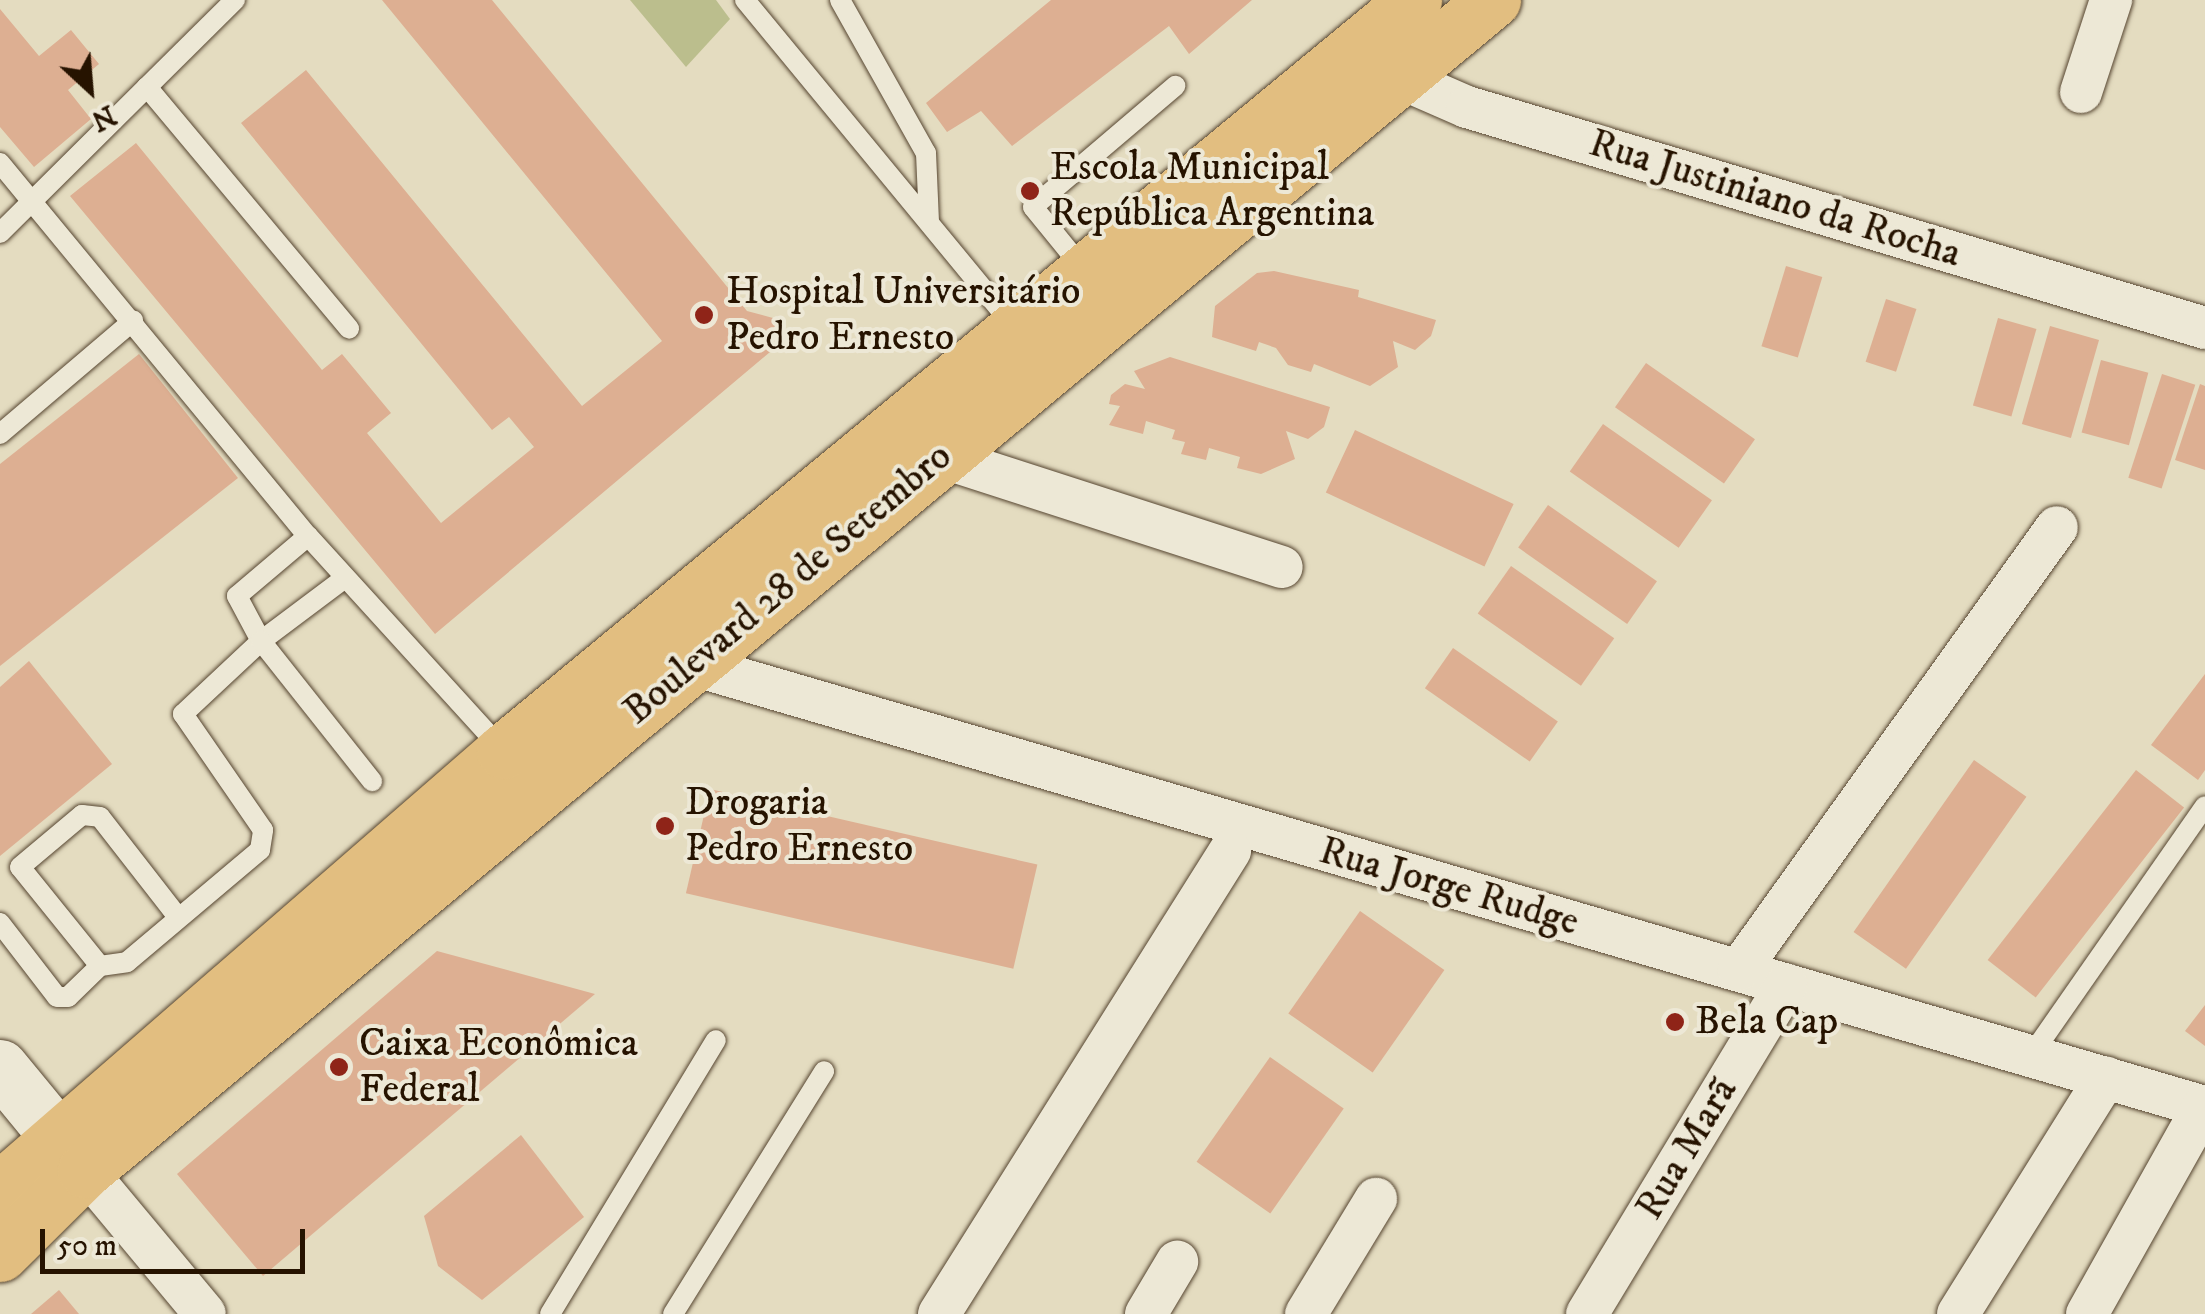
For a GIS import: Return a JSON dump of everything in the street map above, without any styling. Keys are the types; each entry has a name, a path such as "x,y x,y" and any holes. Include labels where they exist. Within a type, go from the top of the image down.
{"main road":[{"name":"Boulevard 28 de Setembro","path":"70,1152 504,751 923,440 1018,330 1087,272 1397,35 1493,0"},
{"name":"Boulevard 28 de Setembro","path":"70,1152 693,665 923,440 1397,35"},
{"path":"0,1189 70,1152"},
{"path":"0,1254 70,1152"}],"street":[{"path":"2081,92 2111,0"},
{"name":"Rua Justiniano da Rocha","path":"1397,35 1467,106 2205,328"},
{"path":"923,440 1282,567"},
{"path":"1740,970 2056,526"},
{"name":"Rua Jorge Rudge","path":"693,665 2204,1107"},
{"path":"938,1314 1230,851"},
{"name":"Rua Marã","path":"1587,1314 1786,985"},
{"path":"0,1067 205,1314"},
{"path":"1958,1314 2106,1077"},
{"path":"2087,1314 2204,1107"},
{"path":"1306,1314 1376,1199"},
{"path":"1146,1314 1176,1262"}],"lane":[{"path":"0,233 35,206 146,86 236,0"},
{"path":"744,0 1018,330"},
{"path":"840,0 926,153 929,221"},
{"path":"146,86 349,329"},
{"path":"1087,272 1033,208 1176,86"},
{"path":"0,163 308,536 504,751"},
{"path":"0,434 133,321"},
{"path":"308,536 238,596 261,641 372,782"},
{"path":"0,923 57,997 68,998 100,966 127,962 266,839 183,714 261,641 345,578"},
{"path":"2032,1054 2205,806"},
{"path":"100,966 20,867 82,815 100,817 177,916"},
{"path":"550,1314 716,1040"},
{"path":"672,1314 824,1070"}],"green space":[{"path":"630,0 716,0 730,19 686,67"}],"building":[{"name":"Hospital Universitário Pedro Ernesto","path":"382,0 492,0 747,311 773,318 779,331 776,347 435,634 70,196 136,143 322,370 342,354 391,413 367,433 441,523 534,447 509,417 492,430 241,123 306,70 582,406 662,341"},
{"path":"1051,0 1252,0 1189,54 1169,26 1012,146 981,111 947,132 926,103"},
{"path":"0,9 39,56 71,30 99,64 68,90 91,119 34,167 0,127"},
{"path":"1786,266 1822,277 1798,357 1761,346"},
{"path":"1274,271 1359,290 1358,297 1436,320 1431,336 1415,350 1393,341 1398,367 1370,386 1314,364 1311,372 1288,365 1276,348 1259,342 1256,351 1212,337 1215,306 1257,273"},
{"path":"1886,299 1916,309 1896,372 1866,362"},
{"path":"1998,318 2036,329 2011,417 1973,405"},
{"path":"2050,326 2099,340 2071,438 2022,424"},
{"path":"139,354 238,478 0,666 0,464"},
{"path":"1170,357 1330,407 1324,427 1308,439 1286,431 1295,459 1261,474 1237,468 1240,457 1209,448 1206,460 1181,454 1185,442 1172,439 1175,430 1146,421 1143,434 1109,425 1120,406 1109,404 1111,395 1125,384 1145,389 1134,371"},
{"path":"2101,360 2148,373 2129,445 2082,432"},
{"path":"1646,363 1755,439 1724,484 1615,407"},
{"path":"2162,374 2195,385 2162,488 2128,478"},
{"path":"2200,384 2205,386 2205,470 2175,460"},
{"path":"1603,424 1712,500 1679,548 1570,472"},
{"path":"1355,430 1514,504 1484,566 1326,493"},
{"path":"1548,505 1657,581 1627,624 1518,548"},
{"path":"1511,566 1614,638 1581,686 1478,614"},
{"path":"1453,648 1558,721 1530,762 1425,688"},
{"path":"29,661 112,764 0,856 0,687"},
{"path":"2205,674 2205,770 2198,780 2151,745"},
{"path":"1974,760 2026,797 1906,969 1854,932"},
{"path":"2136,770 2184,808 2036,997 1988,960"},
{"path":"710,789 1037,865 1013,969 686,893"},
{"path":"1360,911 1444,970 1373,1072 1288,1013"},
{"path":"437,951 595,994 263,1276 177,1174"},
{"path":"2205,1005 2205,1046 2185,1031"},
{"path":"1270,1057 1344,1109 1270,1213 1197,1162"},
{"path":"521,1135 584,1217 482,1300 438,1266 424,1216"},
{"path":"59,1290 79,1314 31,1314"}],"place":[{"name":"Escola Municipal República Argentina","path":"1030,191"},
{"name":"Hospital Universitário Pedro Ernesto","path":"704,315"},
{"name":"Drogaria Pedro Ernesto","path":"665,826"},
{"name":"Bela Cap","path":"1675,1022"},
{"name":"Caixa Econômica Federal","path":"339,1067"}]}
